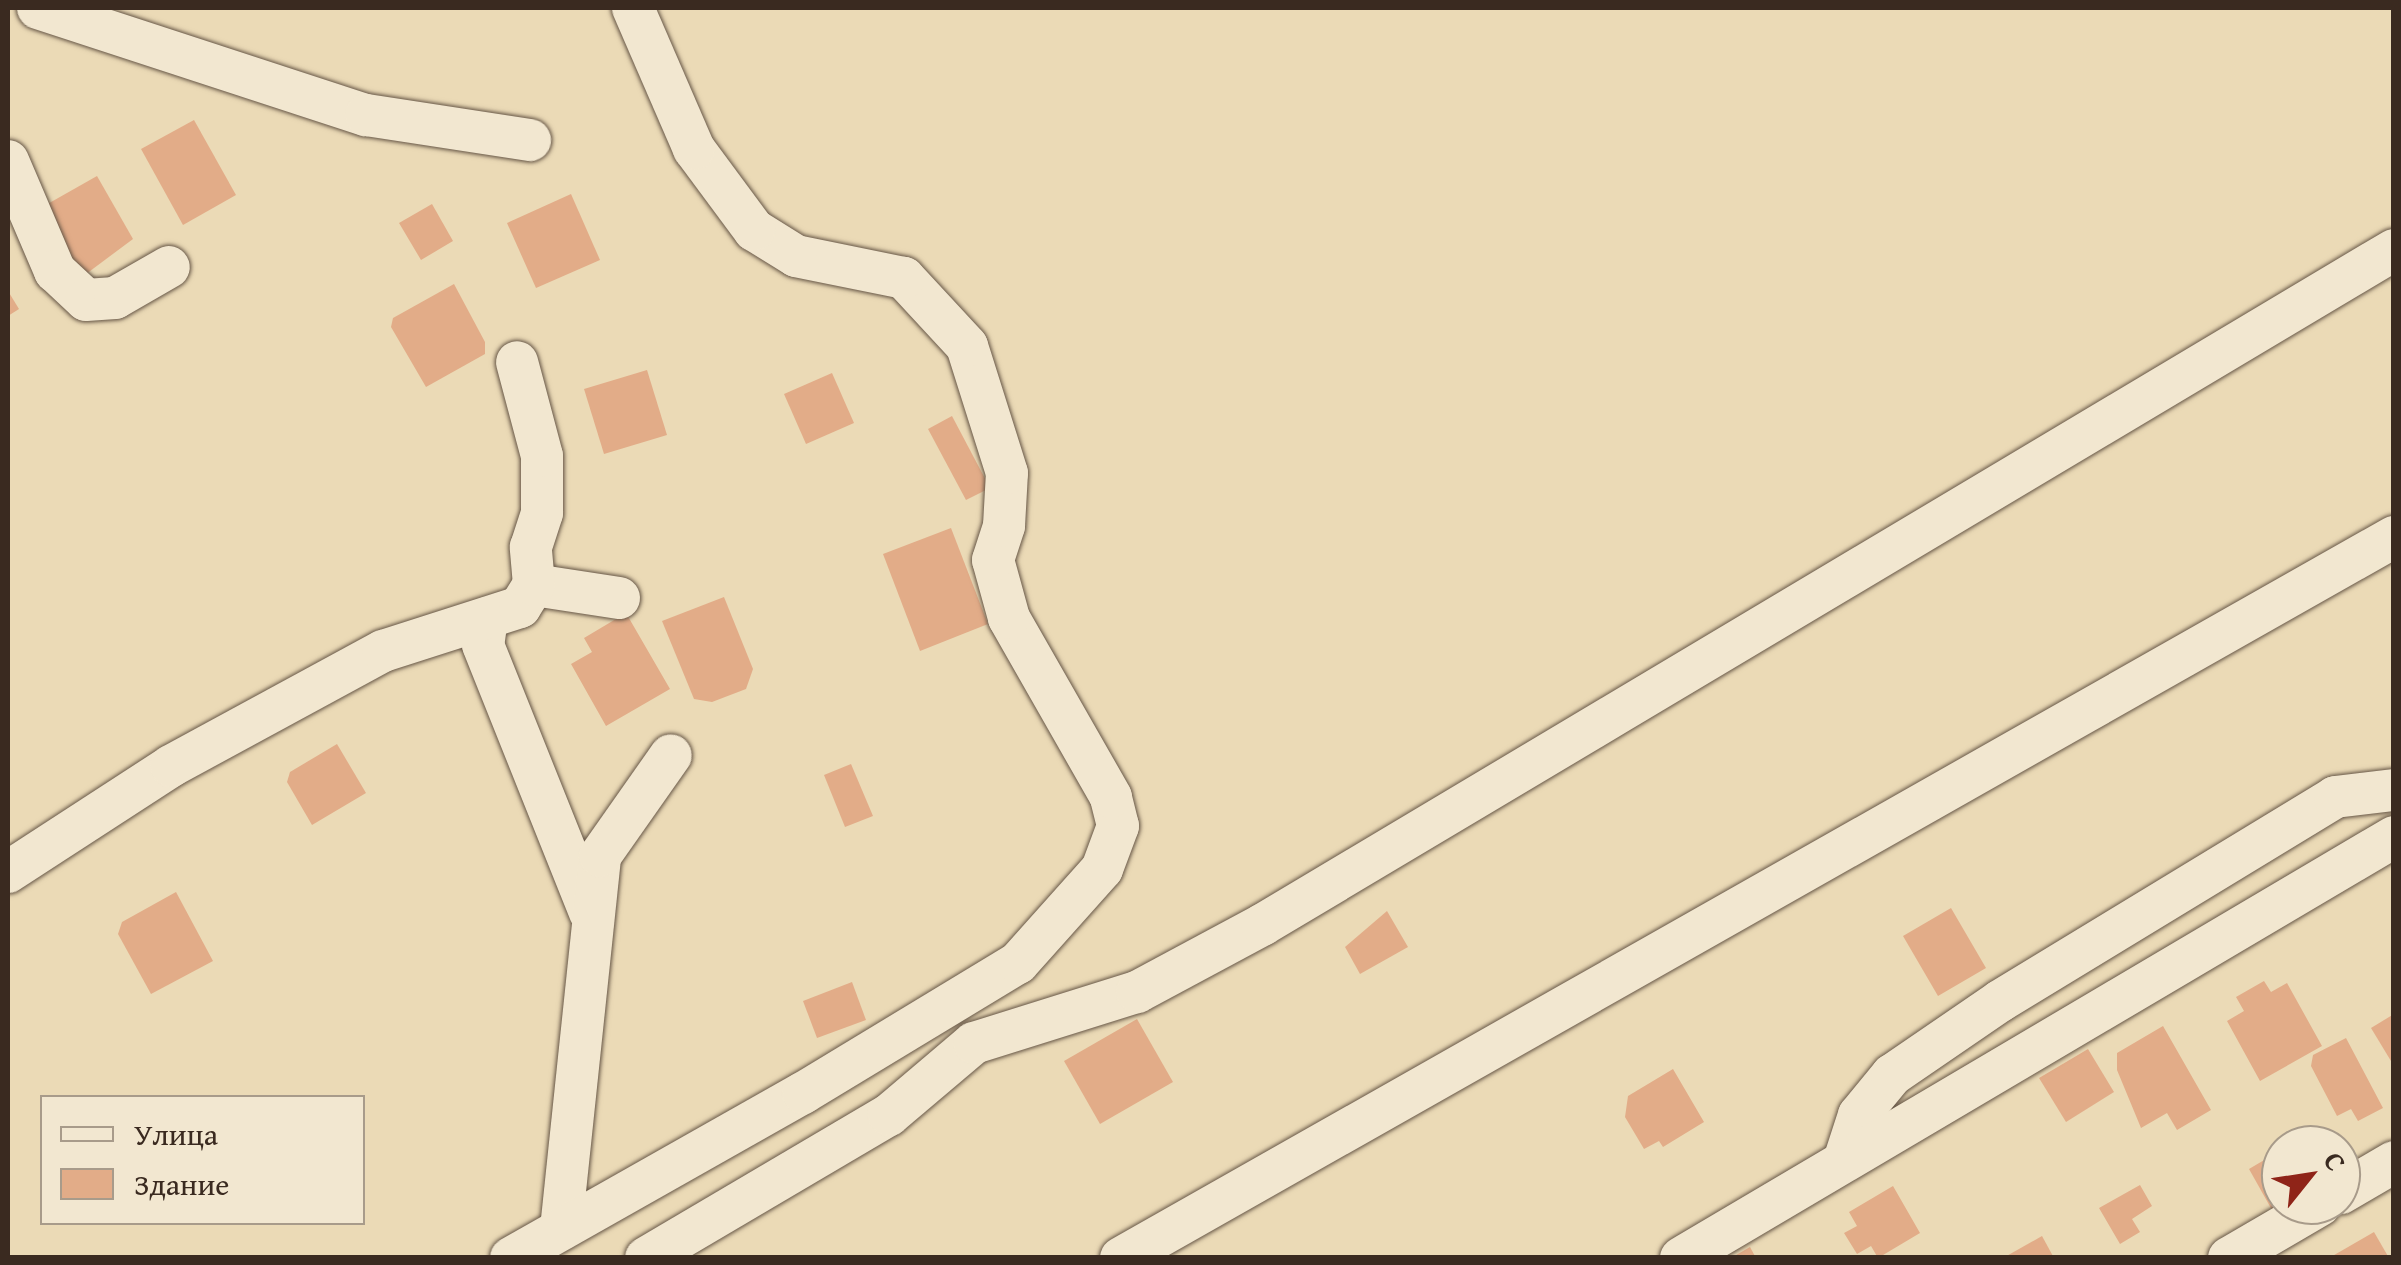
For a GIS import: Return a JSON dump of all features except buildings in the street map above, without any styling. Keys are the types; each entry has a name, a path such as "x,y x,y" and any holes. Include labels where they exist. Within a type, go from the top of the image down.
{"street":[{"path":"38,8 366,115 530,140"},
{"path":"511,1258 1018,963 1102,869 1118,826 1111,797 1009,618 993,560 1004,526 1007,473 967,346 904,278 796,256 754,230 694,148 633,8"},
{"path":"8,161 48,256 86,300 116,298 169,267"},
{"path":"646,1258 889,1115 974,1042 1137,992 1262,925 2394,250"},
{"path":"8,872 171,766 383,651 520,607 534,586 531,548 542,513 542,456 517,362"},
{"path":"1121,1258 2394,537"},
{"path":"534,586 619,598"},
{"path":"487,618 484,645 591,915"},
{"path":"561,1229 574,1152 591,915 600,856 671,755"},
{"path":"1845,1158 1859,1115 1892,1075 2000,1001 2335,797 2394,790"},
{"path":"1681,1258 2394,837"},
{"path":"2361,1181 2394,1162"},
{"path":"2229,1258 2286,1225"}]}
